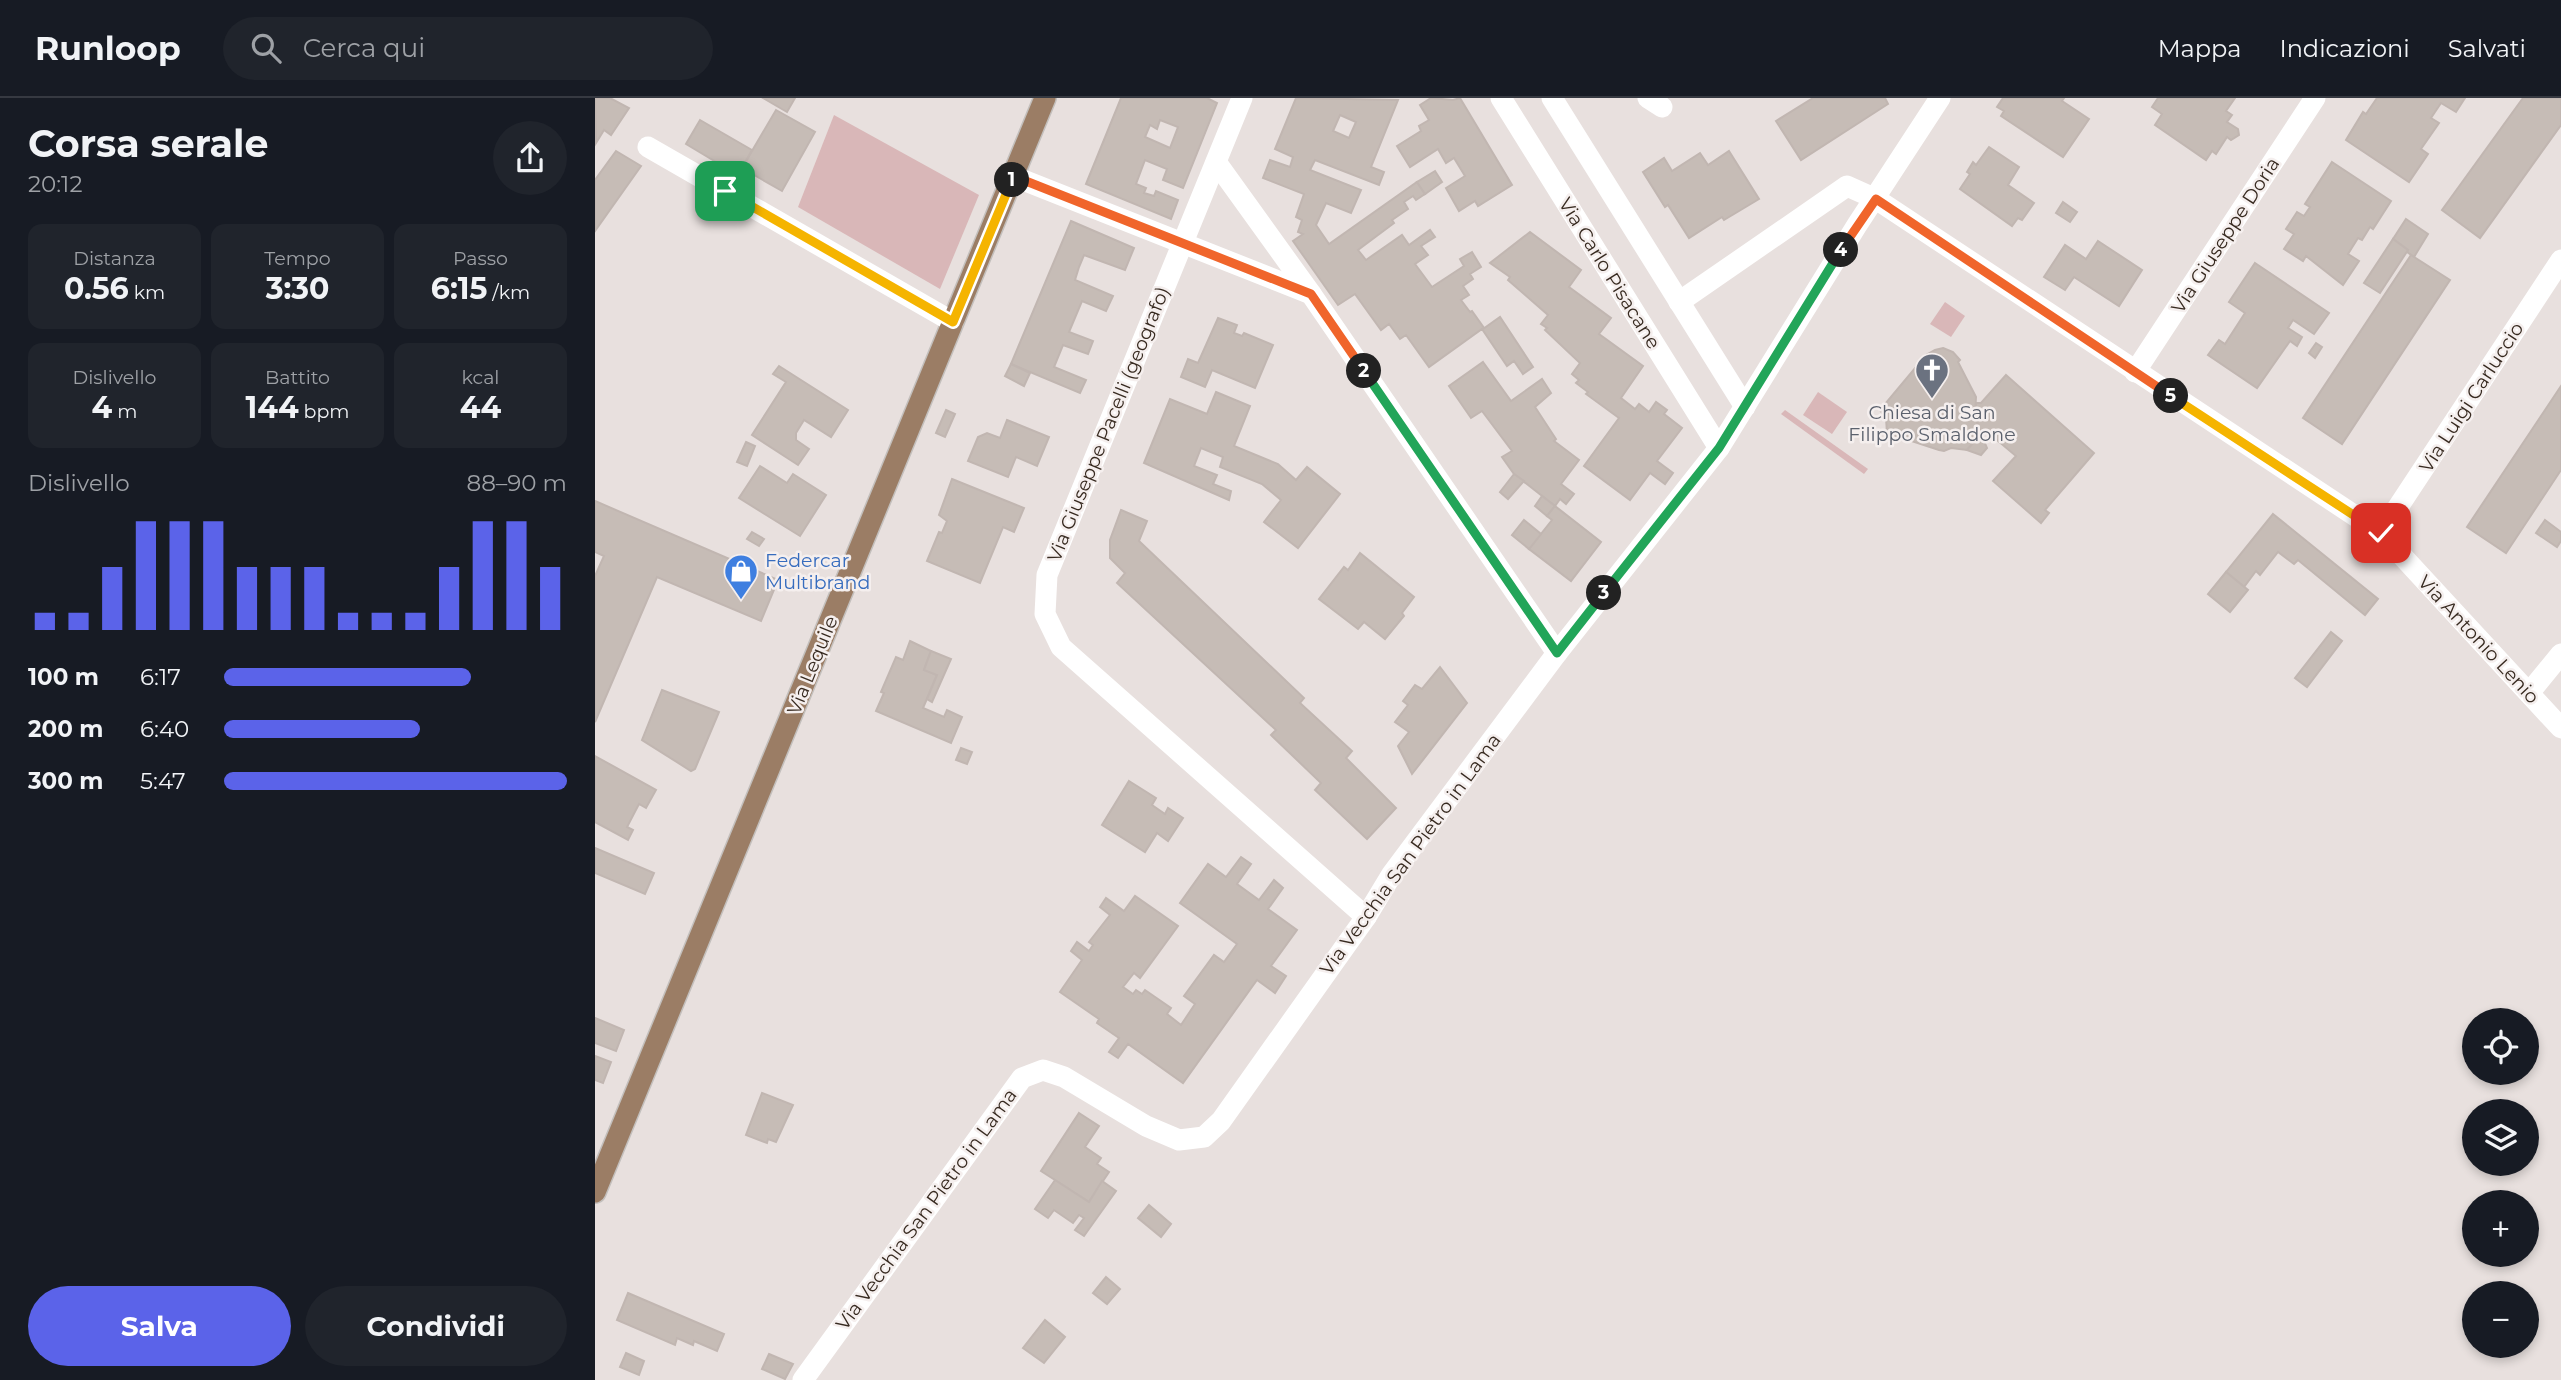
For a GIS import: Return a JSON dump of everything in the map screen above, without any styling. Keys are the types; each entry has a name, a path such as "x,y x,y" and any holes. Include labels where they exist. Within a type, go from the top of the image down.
{"main road":[{"name":"Via Lequile","path":"595,1192 1045,98"}],"street":[{"name":"Via Giuseppe Pacelli (geografo)","path":"1242,98 1047,575 1045,614 1061,647 1366,917"},
{"name":"Via Carlo Pisacane","path":"1500,98 1719,448"},
{"path":"1552,98 1745,407"},
{"name":"Via Vecchia San Pietro in Lama","path":"803,1380 1022,1078 1043,1070 1065,1077 1146,1126 1179,1139 1204,1137 1221,1121 1366,917 1392,874 1557,653 1719,448 1857,225 1940,98"},
{"name":"Via Giuseppe Doria","path":"2135,372 2315,98"},
{"path":"648,147 953,322"},
{"path":"1216,162 1311,294 1557,653"},
{"path":"1013,176 1311,294"},
{"name":"Via Antonio Lenio","path":"1679,302 1847,186 1876,199 2381,533 2561,728"},
{"name":"Via Luigi Carluccio","path":"2381,533 2561,260"},
{"path":"2529,693 2561,654"}],"shaded area":[{"path":"834,115 979,195 940,289 798,207"},
{"path":"1945,302 1965,316 1951,337 1930,324"},
{"path":"1818,392 1847,412 1832,434 1803,415"},
{"path":"1785,410 1868,469 1864,474 1781,414"}],"building":[{"path":"595,98 610,98 629,108 611,135 604,130 596,143"},
{"path":"763,98 795,98 787,112"},
{"path":"1121,98 1207,98 1217,103 1183,188 1163,180 1167,169 1145,160 1136,184 1146,188 1144,193 1154,196 1156,191 1178,200 1171,219 1086,184","holes":["1160,120 1178,127 1170,148 1145,137 1150,125 1157,129"]},
{"path":"1296,98 1398,100 1371,167 1384,172 1379,185 1315,160 1310,170 1361,190 1351,213 1326,203 1316,225 1329,244 1417,182 1425,194 1416,200 1413,196 1404,202 1408,209 1358,250 1366,260 1402,235 1409,245 1430,230 1435,237 1421,246 1428,255 1415,264 1432,287 1464,266 1460,259 1472,252 1481,267 1470,274 1473,279 1463,286 1469,295 1461,300 1470,312 1472,311 1483,329 1500,317 1533,367 1523,374 1514,361 1507,366 1482,329 1429,367 1406,335 1400,339 1389,324 1381,330 1355,294 1338,305 1293,241 1303,234 1298,232 1302,220 1296,217 1304,194 1263,178 1270,160 1290,167 1293,157 1275,149","holes":["1340,115 1356,122 1349,138 1333,131"]},
{"path":"1431,98 1460,98 1512,185 1478,206 1475,201 1459,211 1446,188 1465,176 1454,158 1446,163 1438,149 1410,167 1397,146 1421,131 1419,126 1429,120 1420,105"},
{"path":"1813,98 1885,98 1888,104 1801,160 1776,121"},
{"path":"2003,98 2064,98 2062,101 2089,119 2063,157 2001,116 2004,111 1997,107"},
{"path":"2158,98 2235,98 2226,111 2232,115 2227,122 2238,129 2239,135 2231,140 2227,137 2216,154 2212,151 2206,160 2155,125 2162,114 2152,107"},
{"path":"2377,98 2465,98 2456,112 2441,103 2431,118 2439,123 2421,149 2428,154 2409,182 2346,140 2363,112 2366,114"},
{"path":"2523,98 2561,98 2561,125 2480,238 2442,210"},
{"path":"776,110 815,132 782,191 742,168"},
{"path":"700,120 752,150 738,175 686,144"},
{"path":"1989,147 2019,167 2008,185 2034,203 2022,220 2018,218 2012,226 1960,189 1970,174 1967,172 1973,162 1976,165"},
{"path":"616,151 641,166 595,231 595,180"},
{"path":"1729,151 1759,199 1724,220 1722,217 1689,238 1643,172 1664,158 1672,171 1700,153 1708,165"},
{"path":"2332,162 2391,201 2373,229 2370,227 2362,240 2358,238 2348,254 2359,261 2343,285 2306,256 2303,261 2284,249 2294,234 2286,229 2297,212 2304,216 2310,207 2305,204"},
{"path":"1435,171 1442,182 1425,194 1417,182"},
{"path":"2063,202 2077,212 2070,222 2056,213"},
{"path":"2406,219 2428,234 2414,257 2393,239"},
{"path":"1071,221 1134,248 1125,270 1084,255 1079,267 1075,280 1113,296 1106,311 1082,301 1069,332 1093,341 1088,354 1063,345 1054,367 1086,380 1080,393 1011,364"},
{"path":"1530,232 1581,270 1569,287 1611,318 1599,334 1643,366 1621,398 1635,409 1639,404 1649,412 1656,402 1667,410 1664,414 1682,428 1657,461 1673,473 1665,484 1650,473 1630,500 1584,466 1619,418 1586,394 1588,392 1576,383 1579,380 1572,374 1580,363 1541,324 1548,315 1508,280 1510,277 1490,263"},
{"path":"2393,239 2408,250 2380,293 2364,283"},
{"path":"2098,241 2142,270 2119,306 2074,277 2065,290 2044,277 2065,245 2086,259"},
{"path":"2411,255 2450,280 2342,444 2303,418"},
{"path":"2255,263 2329,313 2314,334 2293,320 2288,328 2302,337 2297,346 2290,341 2257,388 2208,355 2219,340 2225,344 2245,313 2229,302"},
{"path":"1218,318 1237,325 1234,333 1242,336 1244,333 1273,345 1255,388 1212,370 1205,387 1181,377 1188,359 1198,363"},
{"path":"2316,343 2322,347 2315,358 2309,353"},
{"name":"Chiesa di San Filippo Smaldone","path":"1943,348 1953,352 1960,360 1958,362 1976,397 1975,414 1981,434 1967,450 1939,450 1887,433 1886,418 1880,410 1926,355"},
{"path":"1483,362 1511,401 1542,379 1551,393 1535,407 1556,439 1554,441 1579,460 1561,484 1574,494 1566,504 1560,499 1555,506 1514,474 1502,457 1512,451 1482,411 1471,418 1449,386"},
{"path":"1011,364 1030,373 1024,386 1005,376"},
{"path":"779,366 848,410 831,437 804,420 796,433 796,440 809,449 798,465 752,435 786,382 773,374"},
{"path":"2006,375 2094,453 2045,510 2049,513 2041,523 1993,481 2016,456 1985,430 1981,434 1976,418 1976,403 1981,403"},
{"path":"2561,386 2561,470 2506,553 2467,527"},
{"path":"1216,392 1250,406 1234,446 1278,464 1296,480 1307,467 1340,494 1298,548 1264,522 1281,500 1262,484 1220,467 1223,457 1201,448 1194,466 1217,475 1213,484 1231,491 1229,500 1144,463 1170,399 1207,414"},
{"path":"946,410 955,414 945,437 936,433"},
{"path":"1007,420 1049,437 1037,466 1016,457 1008,477 968,461 978,437 987,433 1000,438"},
{"path":"1981,434 1987,448 1981,455 1967,450"},
{"path":"746,442 755,446 747,466 737,462"},
{"path":"760,466 787,483 793,474 826,495 800,536 739,498"},
{"path":"1514,474 1524,481 1508,499 1500,492"},
{"path":"952,479 1024,508 1014,532 1003,527 980,583 927,561 939,532 942,533 947,521 939,515"},
{"path":"1542,496 1555,506 1547,516 1535,506"},
{"name":"Federcar Multibrand","path":"595,501 778,580 761,621 657,577 595,722 595,576 604,556 595,552"},
{"path":"1555,506 1601,542 1571,581 1529,549 1552,520 1547,516"},
{"path":"1121,510 1147,521 1139,541 1304,698 1300,703 1352,751 1346,758 1396,808 1367,839 1315,790 1321,783 1271,735 1276,730 1117,583 1125,573 1110,558 1110,540"},
{"path":"2273,514 2378,599 2365,615 2298,560 2294,564 2278,552 2260,575 2256,571 2244,587 2226,572"},
{"path":"1524,520 1541,534 1529,549 1512,535"},
{"path":"2545,520 2561,532 2561,541 2557,547 2536,533"},
{"path":"752,532 764,539 759,546 747,539"},
{"path":"1360,553 1414,597 1402,613 1404,616 1385,639 1364,622 1358,629 1319,599 1344,567 1348,570"},
{"path":"2226,572 2248,590 2230,612 2208,594"},
{"path":"2331,632 2342,641 2307,687 2295,678"},
{"path":"910,641 931,651 924,670 937,675 923,708 944,717 947,710 962,717 951,743 876,711 896,657 903,660"},
{"path":"931,651 951,659 932,702 927,699 937,675 924,670"},
{"path":"1440,667 1467,703 1412,774 1398,746 1409,732 1395,722 1408,705 1403,701 1415,685 1422,689"},
{"path":"662,690 719,712 695,769 691,771 642,740"},
{"path":"961,748 972,752 967,764 956,760"},
{"path":"595,756 656,790 646,808 639,804 627,827 633,830 628,840 595,822"},
{"path":"1129,781 1156,798 1152,805 1165,814 1168,808 1183,818 1168,841 1157,833 1145,852 1102,825"},
{"path":"595,848 654,873 645,894 595,873"},
{"path":"1241,857 1251,864 1237,884 1259,900 1274,880 1283,888 1268,909 1297,930 1271,966 1286,976 1275,993 1257,980 1183,1083 1128,1044 1118,1058 1109,1052 1119,1038 1097,1023 1099,1019 1060,992 1082,960 1071,951 1077,942 1089,951 1093,945 1089,942 1110,915 1100,907 1106,898 1124,911 1135,896 1178,926 1140,978 1134,973 1123,987 1133,994 1136,990 1142,994 1145,990 1171,1008 1167,1014 1181,1025 1195,1004 1184,996 1214,955 1224,962 1237,944 1180,903 1208,864 1226,877"},
{"path":"595,1018 624,1030 616,1051 595,1043"},
{"path":"595,1056 611,1062 603,1083 595,1080"},
{"path":"762,1093 793,1105 776,1142 768,1139 767,1143 746,1135"},
{"path":"1079,1113 1099,1126 1085,1147 1101,1158 1097,1164 1109,1172 1089,1202 1041,1171"},
{"path":"1055,1180 1089,1202 1102,1181 1116,1191 1084,1236 1075,1230 1084,1218 1079,1215 1073,1223 1054,1210 1048,1218 1035,1209"},
{"path":"1149,1205 1171,1224 1161,1237 1138,1218"},
{"path":"1106,1277 1120,1289 1107,1304 1093,1293"},
{"path":"628,1293 724,1334 717,1351 694,1341 693,1345 677,1338 675,1345 617,1320"},
{"path":"1045,1320 1065,1337 1044,1363 1023,1348"},
{"path":"626,1353 644,1361 639,1375 620,1367"},
{"path":"769,1354 793,1364 785,1379 762,1369"}],"place":[{"name":"Chiesa di San Filippo Smaldone","path":"1932,400"},
{"name":"Federcar Multibrand","path":"741,601"}],"route":[{"path":"725,191 953,322 1013,176 1311,294 1557,653 1719,448 1857,225 1876,199 2381,533"}]}
